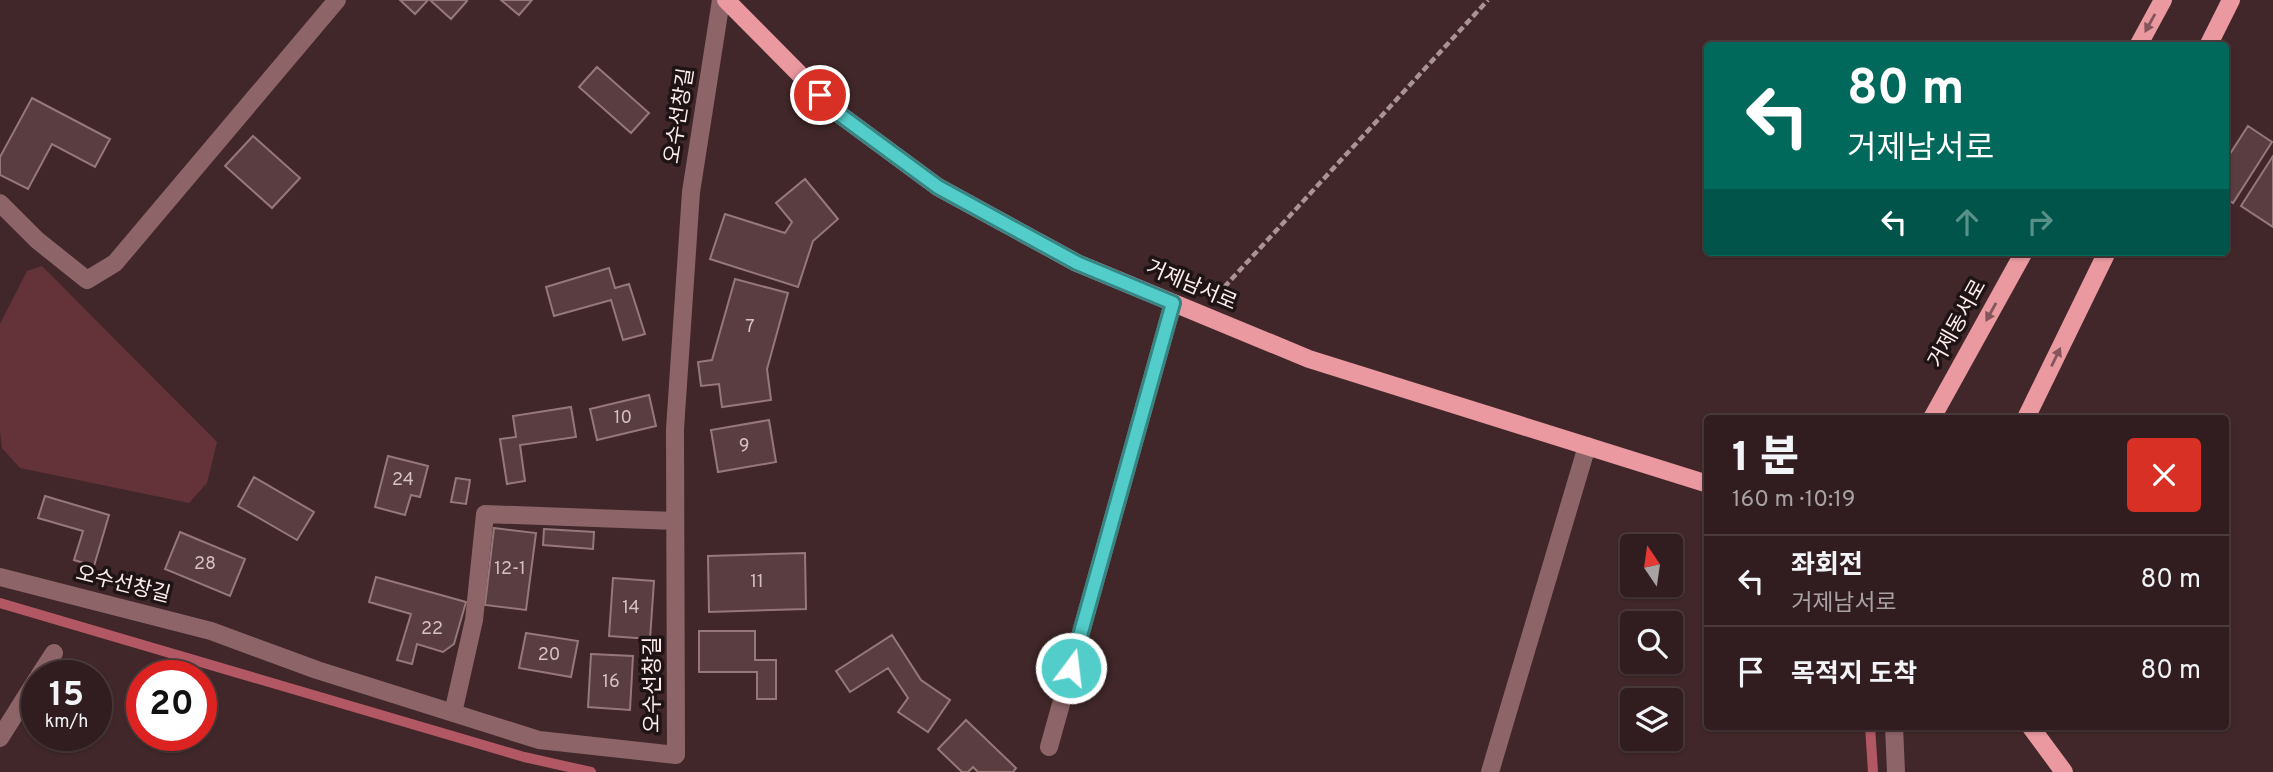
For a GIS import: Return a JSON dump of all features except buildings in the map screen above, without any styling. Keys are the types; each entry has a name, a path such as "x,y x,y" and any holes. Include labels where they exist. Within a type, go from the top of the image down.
{"main road":[{"name":"거제남서로","path":"723,0 839,114 938,187 1077,263 1309,359 1704,483"},
{"path":"2140,42 2163,0"},
{"path":"2210,42 2231,3"},
{"name":"거제동서로","path":"1934,415 2022,256"},
{"path":"2027,415 2105,256"},
{"path":"1922,415 1952,382"},
{"path":"2033,730 2064,772"}],"street":[{"path":"0,203 37,240 87,280 116,263 337,0"},
{"name":"오수선창길","path":"0,577 211,631 317,670 539,740 674,764 675,429 691,192 723,0"},
{"path":"1049,747 1173,303"},
{"path":"1490,772 1587,446"},
{"path":"453,713 474,620 485,514 675,521"},
{"path":"49,660 54,653"},
{"path":"0,738 21,704"},
{"path":"1894,730 1896,772"}],"path":[{"path":"1200,314 1488,0"}],"shaded area":[{"path":"42,266 217,442 207,483 189,503 20,468 2,448 0,324 27,271"}],"waterway":[{"path":"0,603 524,757 591,772"},
{"path":"1870,730 1873,772"}],"route":[{"path":"820,95 839,114 938,187 1077,263 1173,303 1071,668"}]}
